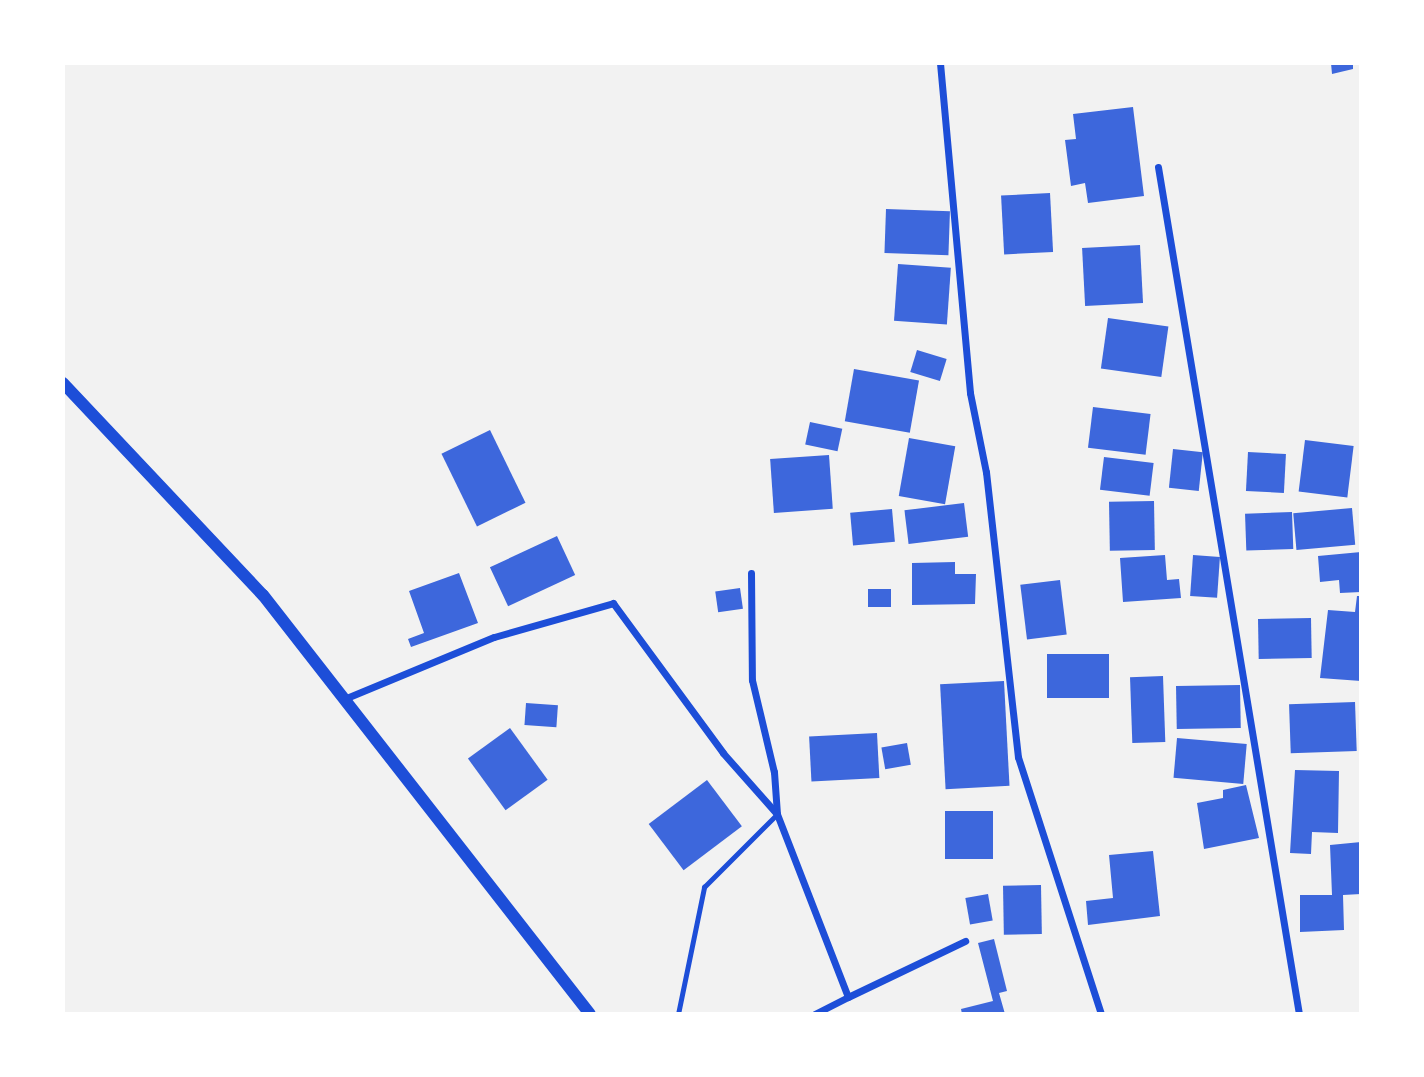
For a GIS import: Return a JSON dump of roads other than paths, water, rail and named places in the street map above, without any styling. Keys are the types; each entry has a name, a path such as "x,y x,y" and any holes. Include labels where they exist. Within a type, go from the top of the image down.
{"street":[{"path":"940,63 970,393 986,472 1018,757 1101,1014"},
{"path":"1158,167 1299,1014"},
{"path":"63,383 263,595 590,1014"},
{"path":"751,573 752,680 774,772 777,814 848,997"},
{"path":"344,699 494,637 613,603 723,752 777,814"},
{"path":"814,1014 965,941"}],"lane":[{"path":"678,1014 704,887 777,814"}]}
